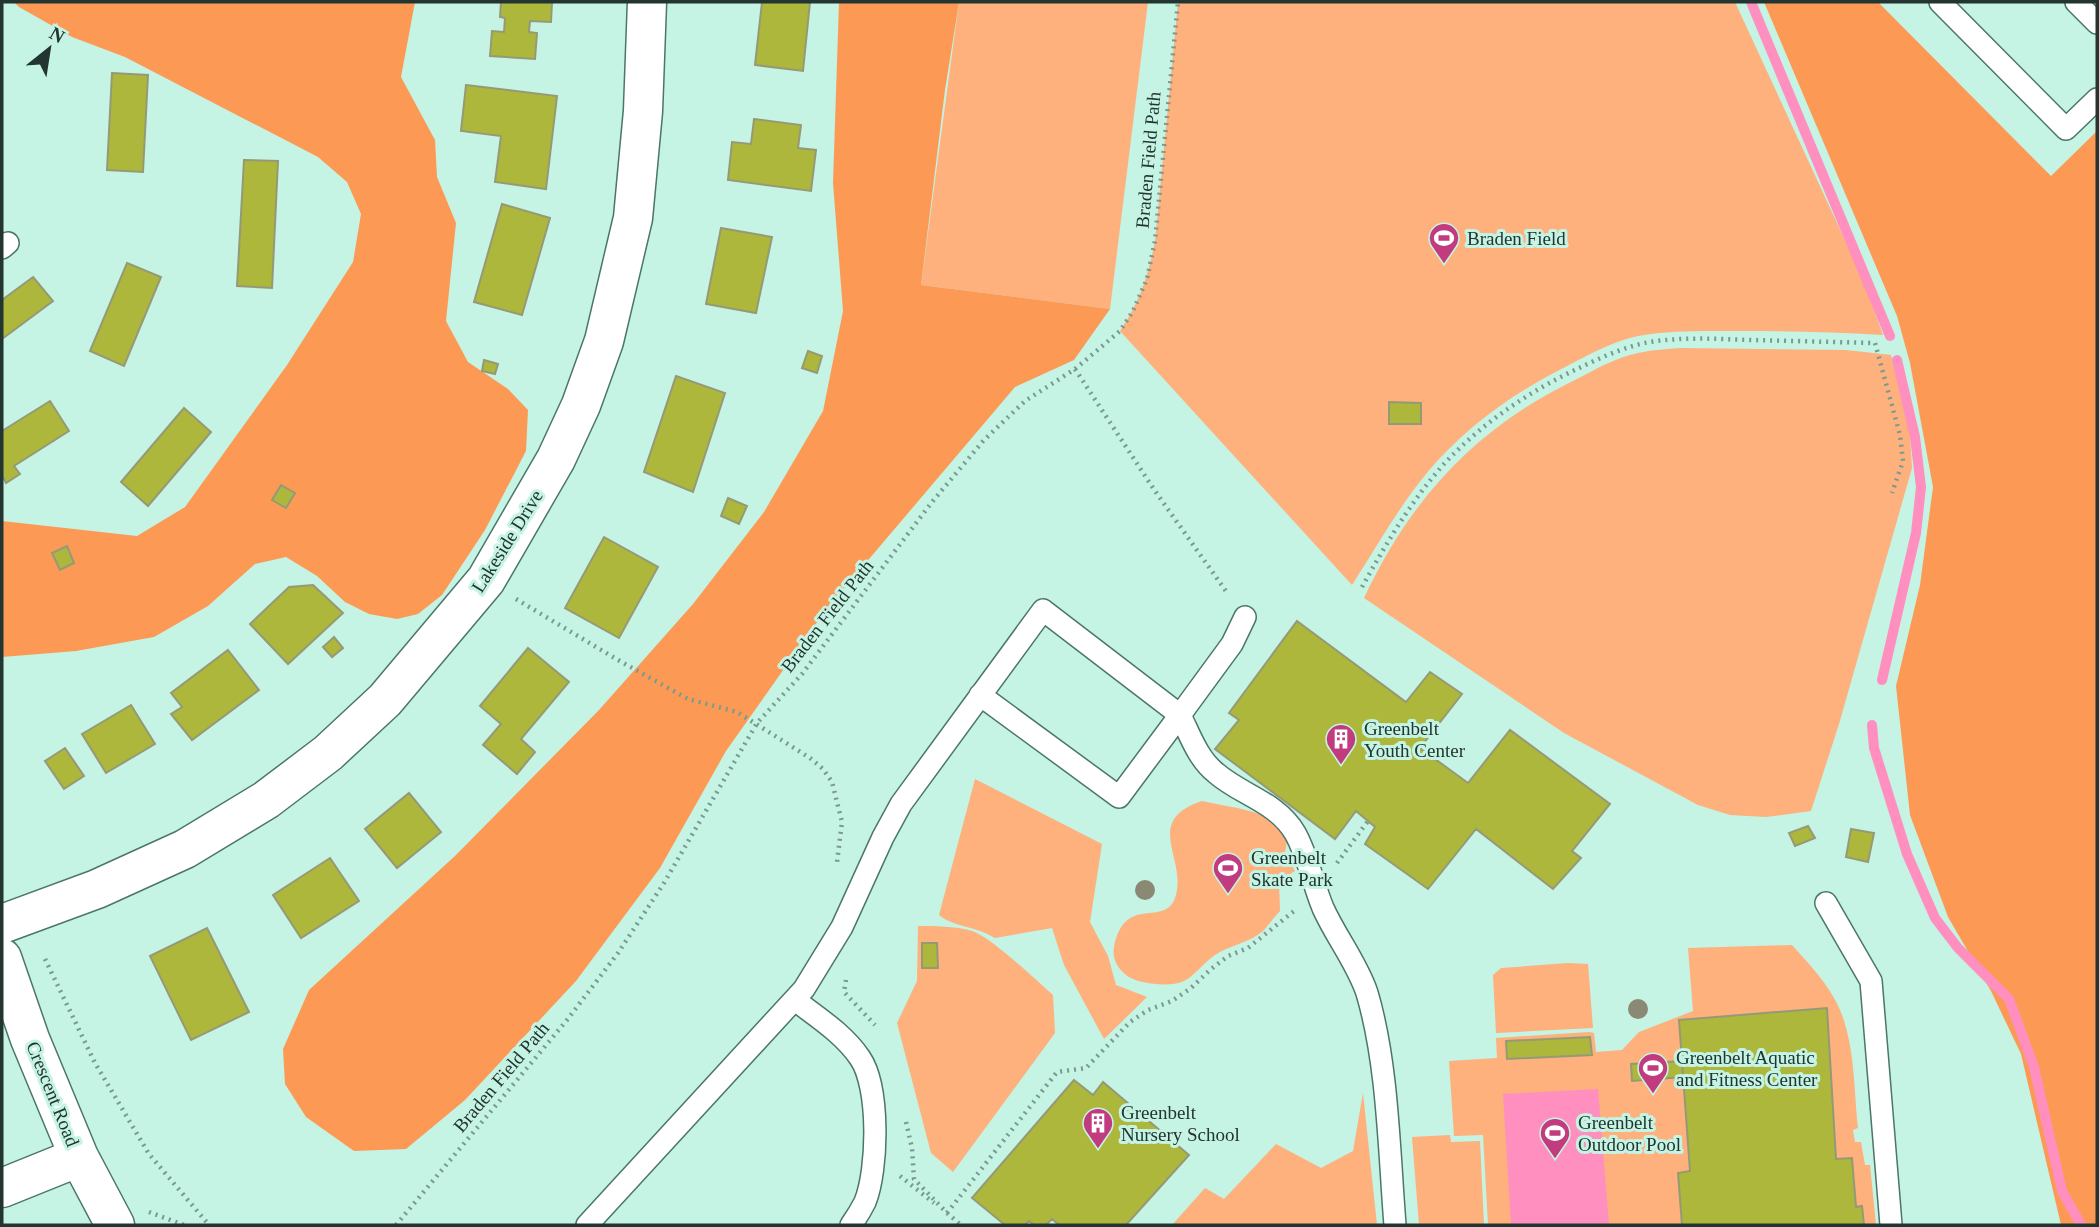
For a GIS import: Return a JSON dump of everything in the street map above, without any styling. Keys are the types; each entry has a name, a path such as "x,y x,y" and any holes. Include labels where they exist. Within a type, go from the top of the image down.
{"street":[{"name":"Lakeside Drive","path":"2,924 97,889 185,849 266,800 328,753 385,700 486,580 556,459 581,405 604,341 633,218 643,111 647,2"},
{"name":"Crescent Road","path":"2,958 30,1040 79,1157 115,1225"},
{"path":"2,1188 79,1157"}],"lane":[{"path":"1940,2 2066,130 2097,99"},
{"path":"2076,2 2097,23"},
{"path":"587,1225 795,1000 842,927 901,804 1044,610 1180,715 1204,762 1217,775 1278,813 1295,832 1328,919 1366,990 1374,1021 1379,1043 1395,1225"},
{"path":"980,695 1119,797 1232,644 1245,617"},
{"path":"1826,904 1871,981 1891,1225"},
{"path":"795,1000 847,1042 866,1067 872,1091 872,1177 865,1202 851,1225"}],"path":[{"name":"Braden Field Path","path":"396,1225 567,1020 618,954 664,883 757,723 802,674 932,502 984,440 1025,401 1075,369 1120,331 1133,312 1147,279 1155,242 1178,2"},
{"path":"1362,587 1415,501 1445,463 1473,437 1510,407 1545,384 1618,352 1655,341 1697,339 1875,343 1900,435 1903,461 1892,493"},
{"path":"1075,369 1155,491 1245,617"},
{"path":"486,580 688,699 737,712 810,758 823,769 832,782 842,822 836,868"},
{"path":"947,1213 1056,1072 1086,1068 1130,1022 1148,1010 1172,1001 1228,956 1248,948 1276,927 1316,891 1368,821"},
{"path":"40,948 95,1063 149,1154 209,1225"},
{"path":"874,1156 961,1225"}],"shaded area":[{"path":"14,2 415,2 401,77 435,140 437,177 456,223 446,321 468,362 508,389 528,410 526,451 485,530 442,595 418,614 397,619 369,614 345,602 317,576 286,557 255,564 208,606 154,637 76,651 2,657 2,521 137,536 185,507 287,365 353,262 361,214 347,182 318,157 125,57 72,37"},
{"path":"839,2 959,2 945,90 921,285 1110,309 1074,360 1015,387 825,611 726,751 660,868 576,981 465,1100 406,1149 354,1151 306,1117 285,1084 283,1049 309,990 456,855 599,710 693,604 764,512 823,411 843,311 833,183"},
{"path":"959,2 1148,2 1110,309 921,285"},
{"name":"Braden Field","path":"1178,2 1735,2 1861,275 1883,335 1793,331 1675,332 1629,338 1594,352 1510,399 1457,441 1416,487 1352,585 1120,331 1142,288 1155,241"},
{"path":"1764,2 1878,2 2051,176 2097,131 2097,1225 2061,1225 2021,1054 1991,991 1948,917 1910,815 1896,686 1920,585 1933,487 1910,363 1897,316"},
{"path":"1681,348 1846,350 1891,355 1910,435 1912,468 1839,724 1811,811 1766,817 1730,815 1698,805 1564,733 1364,598 1382,562 1425,498 1477,444 1507,420 1539,399 1606,364 1638,353"},
{"path":"975,779 1102,844 1090,922 1108,956 1116,985 1147,997 1104,1039 1064,965 1052,928 995,938 939,915"},
{"name":"Greenbelt Skate Park","path":"1202,801 1249,811 1271,819 1288,834 1285,853 1295,871 1279,881 1280,911 1258,935 1215,955 1182,982 1161,984 1138,981 1123,972 1115,959 1114,947 1120,930 1128,920 1137,915 1166,909 1173,903 1177,877 1170,840 1171,828 1175,818 1185,809"},
{"path":"918,926 958,928 980,935 1053,995 1055,1033 953,1172 931,1153 897,1023 917,981"},
{"name":"Greenbelt Aquatic and Fitness Center","path":"1792,945 1827,987 1838,1005 1846,1028 1852,1057 1858,1128 1853,1130 1855,1142 1861,1142 1865,1165 1870,1165 1876,1225 1488,1225 1483,1135 1454,1136 1449,1061 1497,1058 1496,1038 1589,1032 1594,1033 1596,1052 1622,1050 1639,1032 1693,1011 1688,948"},
{"path":"1588,964 1593,1028 1496,1033 1493,975 1501,968"},
{"name":"Greenbelt Outdoor Pool","path":"1598,1089 1609,1225 1511,1225 1503,1094"},
{"path":"1363,1093 1377,1225 1172,1225 1205,1188 1224,1199 1276,1144 1321,1168 1353,1151"},
{"path":"1450,1135 1451,1142 1480,1141 1484,1225 1419,1225 1412,1137"}],"building":[{"path":"501,2 552,2 551,22 530,21 529,32 537,33 535,59 490,56 492,31 504,32 505,18 500,17"},
{"path":"762,2 810,2 803,71 755,65"},
{"path":"112,73 148,75 143,172 107,170"},
{"path":"466,85 557,96 546,189 495,182 501,136 461,131"},
{"path":"754,119 801,125 798,148 816,150 811,191 728,180 732,142 751,144"},
{"path":"244,160 278,161 272,288 237,286"},
{"path":"502,204 550,218 522,315 474,302"},
{"path":"721,228 772,237 756,313 706,304"},
{"path":"127,263 161,277 124,366 90,351"},
{"path":"33,277 53,301 2,339 2,300"},
{"path":"808,351 822,356 817,373 802,368"},
{"path":"484,360 498,364 495,374 482,371"},
{"path":"676,376 725,393 693,492 644,472"},
{"path":"50,401 69,431 14,466 20,474 6,483 2,475 2,431"},
{"path":"1389,402 1421,403 1421,424 1389,424"},
{"path":"184,408 211,432 148,506 121,482"},
{"path":"281,485 295,493 286,508 272,500"},
{"path":"728,498 747,506 739,524 721,516"},
{"path":"604,537 658,567 619,638 565,608"},
{"path":"67,546 74,563 60,570 52,553"},
{"path":"313,585 343,613 288,664 250,624 289,587"},
{"name":"Greenbelt Youth Center","path":"1297,621 1406,702 1430,672 1462,694 1420,748 1468,783 1510,730 1610,804 1572,851 1581,858 1553,889 1476,829 1428,889 1365,844 1375,827 1356,811 1335,839 1215,749 1239,720 1229,713"},
{"path":"334,637 343,648 332,657 323,647"},
{"path":"528,648 569,682 521,739 535,752 517,774 483,745 501,724 480,706"},
{"path":"228,650 259,690 192,740 171,714 182,707 171,693"},
{"path":"131,705 155,744 106,773 82,734"},
{"path":"65,748 84,776 64,789 45,761"},
{"path":"409,793 441,832 397,868 365,829"},
{"path":"1808,826 1815,838 1795,846 1789,833"},
{"path":"1851,829 1874,833 1868,862 1846,857"},
{"path":"330,858 359,901 301,938 273,895"},
{"path":"207,928 249,1012 191,1040 150,956"},
{"path":"922,943 937,943 938,968 922,968"},
{"path":"1827,1008 1836,1159 1852,1158 1856,1207 1862,1206 1864,1225 1682,1225 1678,1173 1690,1171 1679,1020"},
{"path":"1590,1037 1592,1055 1507,1059 1506,1041"},
{"path":"1682,1061 1683,1077 1632,1081 1631,1064"},
{"name":"Greenbelt Nursery School","path":"1074,1080 1093,1095 1103,1082 1189,1155 1126,1225 1059,1225 1052,1219 1046,1225 1034,1225 1029,1221 1025,1225 1005,1225 972,1198"}],"waterway":[{"path":"1751,2 1890,336"},
{"path":"1882,680 1916,533 1921,487 1915,437 1897,360"},
{"path":"1872,725 1874,748 1907,854 1935,918 1958,948 2009,999 2034,1067 2062,1191 2081,1225"}],"place":[{"name":"Braden Field","path":"1444,265"},
{"name":"Greenbelt Youth Center","path":"1341,766"},
{"name":"Greenbelt Skate Park","path":"1228,895"},
{"name":"Greenbelt Aquatic and Fitness Center","path":"1653,1095"},
{"name":"Greenbelt Nursery School","path":"1098,1150"},
{"name":"Greenbelt Outdoor Pool","path":"1555,1160"}]}
